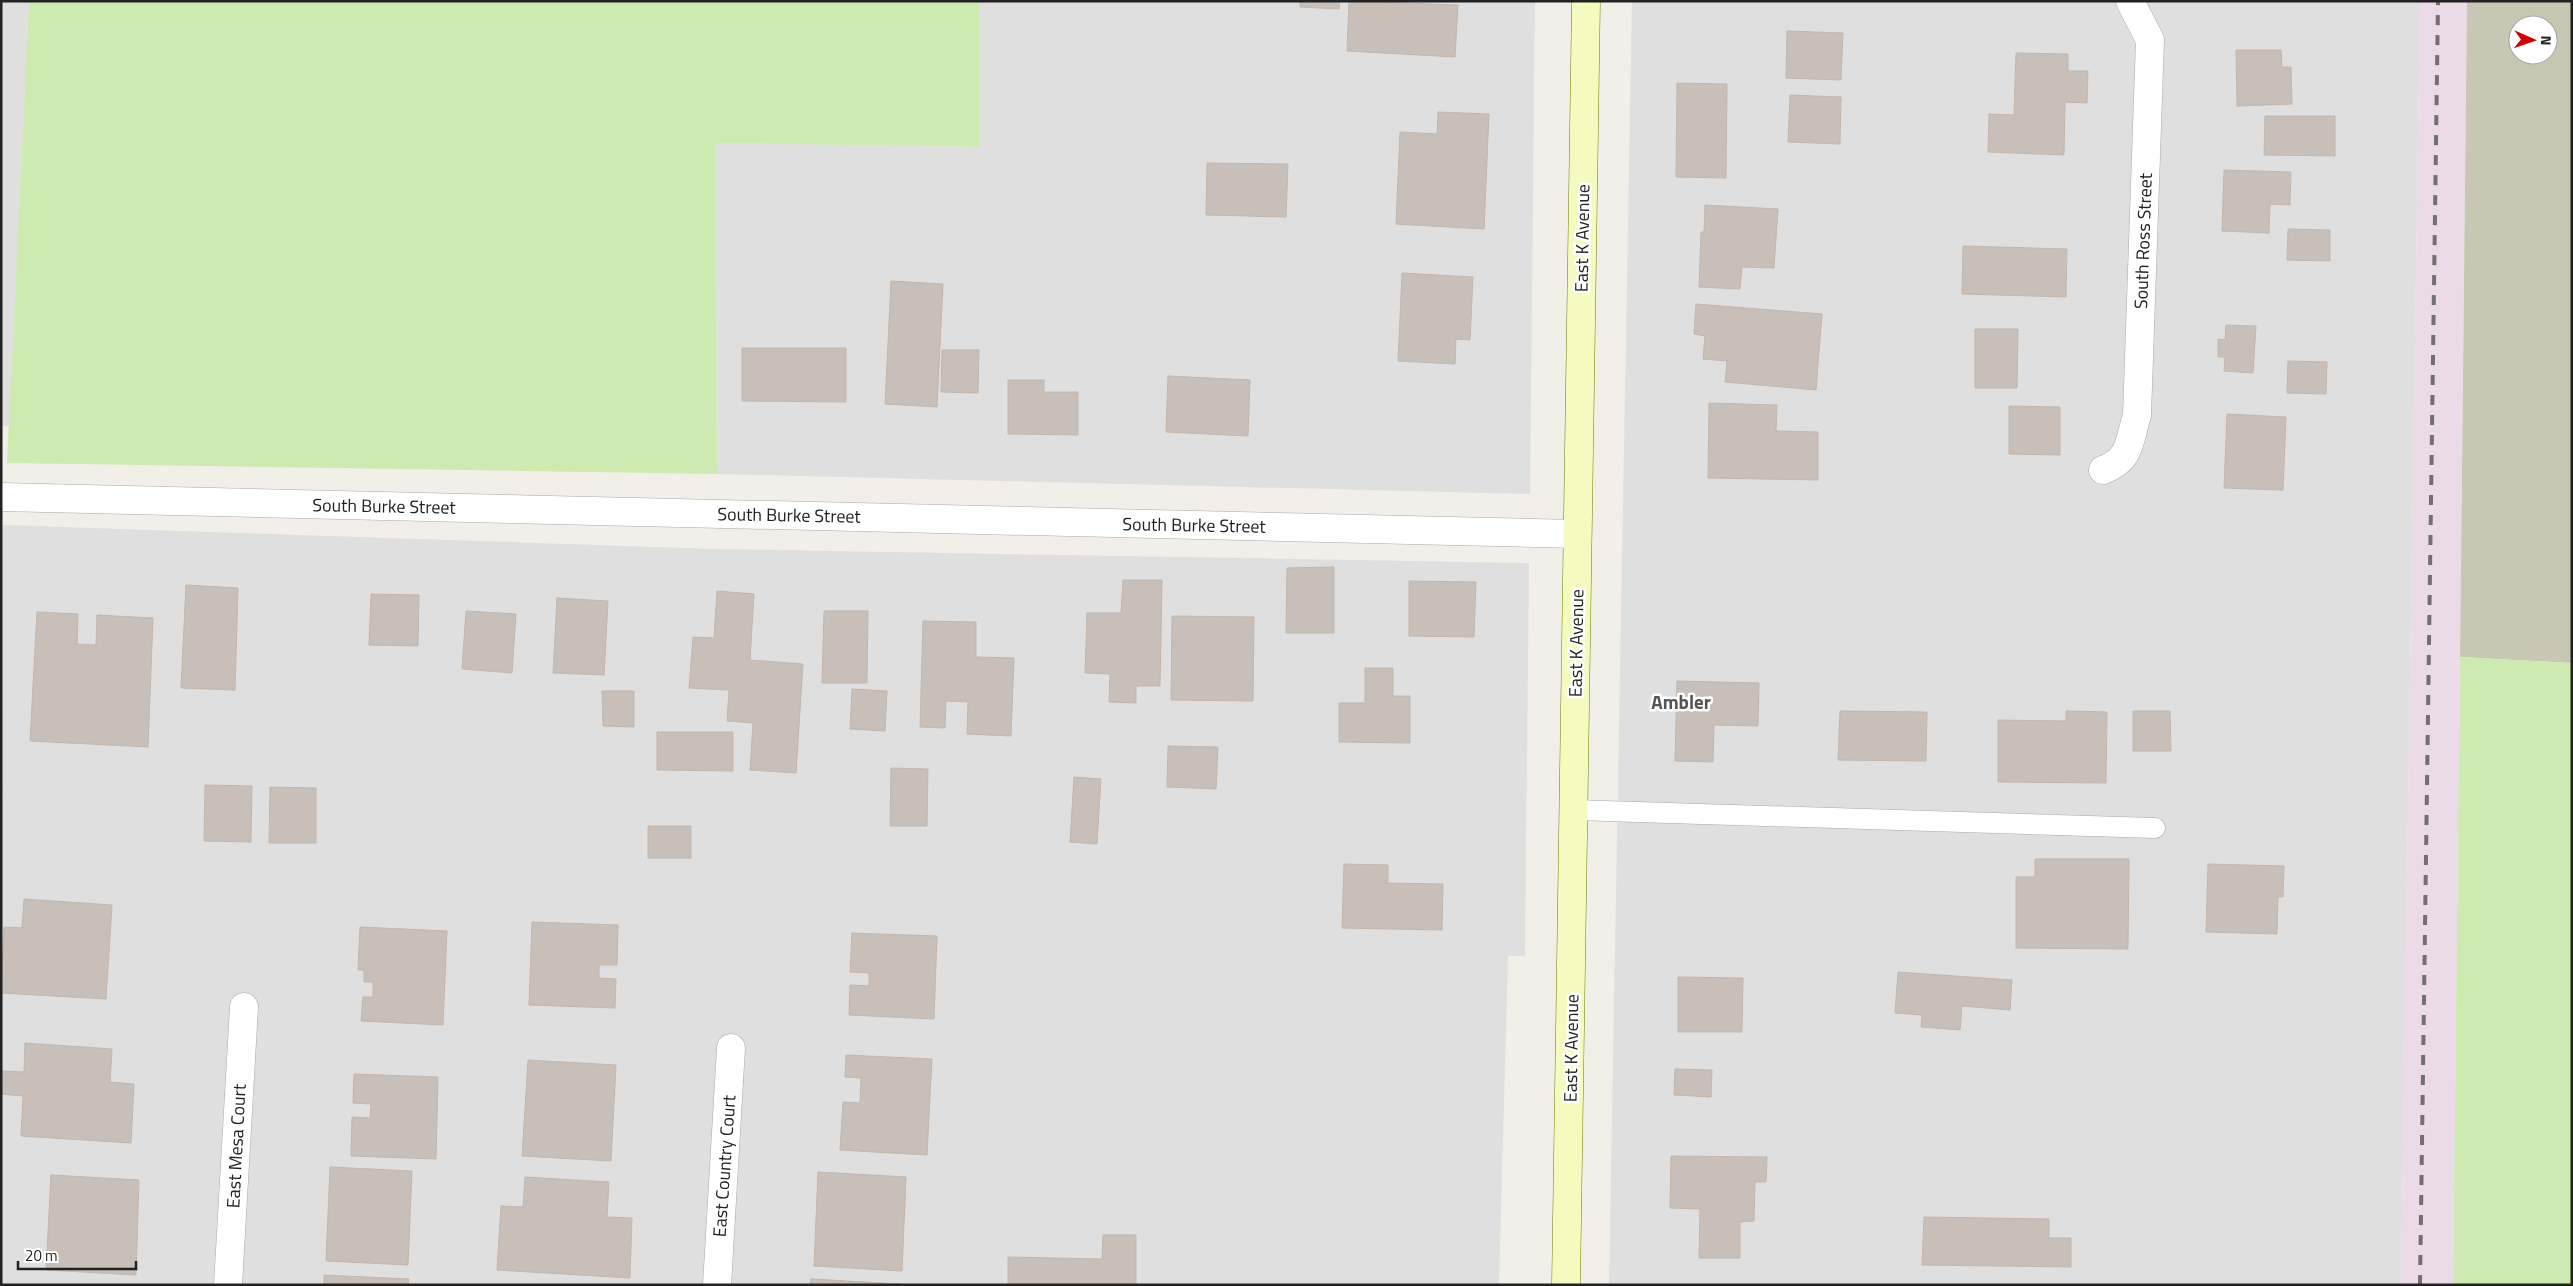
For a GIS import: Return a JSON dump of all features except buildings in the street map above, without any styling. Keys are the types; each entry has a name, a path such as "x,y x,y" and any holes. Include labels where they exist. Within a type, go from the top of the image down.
{"street":[{"name":"East K Avenue","path":"1566,1285 1586,1"},
{"name":"South Ross Street","path":"2103,470 2117,466 2124,458 2137,415 2150,40 2130,1"},
{"name":"South Burke Street","path":"1,497 1577,534"},
{"name":"East Mesa Court","path":"228,1285 244,1007"},
{"name":"East Country Court","path":"717,1285 731,1048"}],"lane":[{"path":"1574,810 2155,828"}],"shaded area":[{"path":"1,1 29,1 9,426 1,426"},
{"path":"979,1 1535,1 1530,494 717,474 715,143 979,147"},
{"path":"1632,1 2420,1 2401,1285 1609,1285"},
{"path":"2420,1 2467,1 2453,1285 2401,1285"},
{"path":"2467,1 2572,1 2572,663 2460,657"},
{"path":"3,525 715,549 1529,563 1525,956 1508,956 1499,1285 1,1285"}],"green space":[{"path":"29,1 979,1 979,147 715,143 717,474 7,463"},
{"path":"2460,657 2572,663 2572,1285 2453,1285"}],"railway":[{"path":"2420,1285 2438,1"}],"district":[{"name":"Ambler","path":"1681,701"}]}
